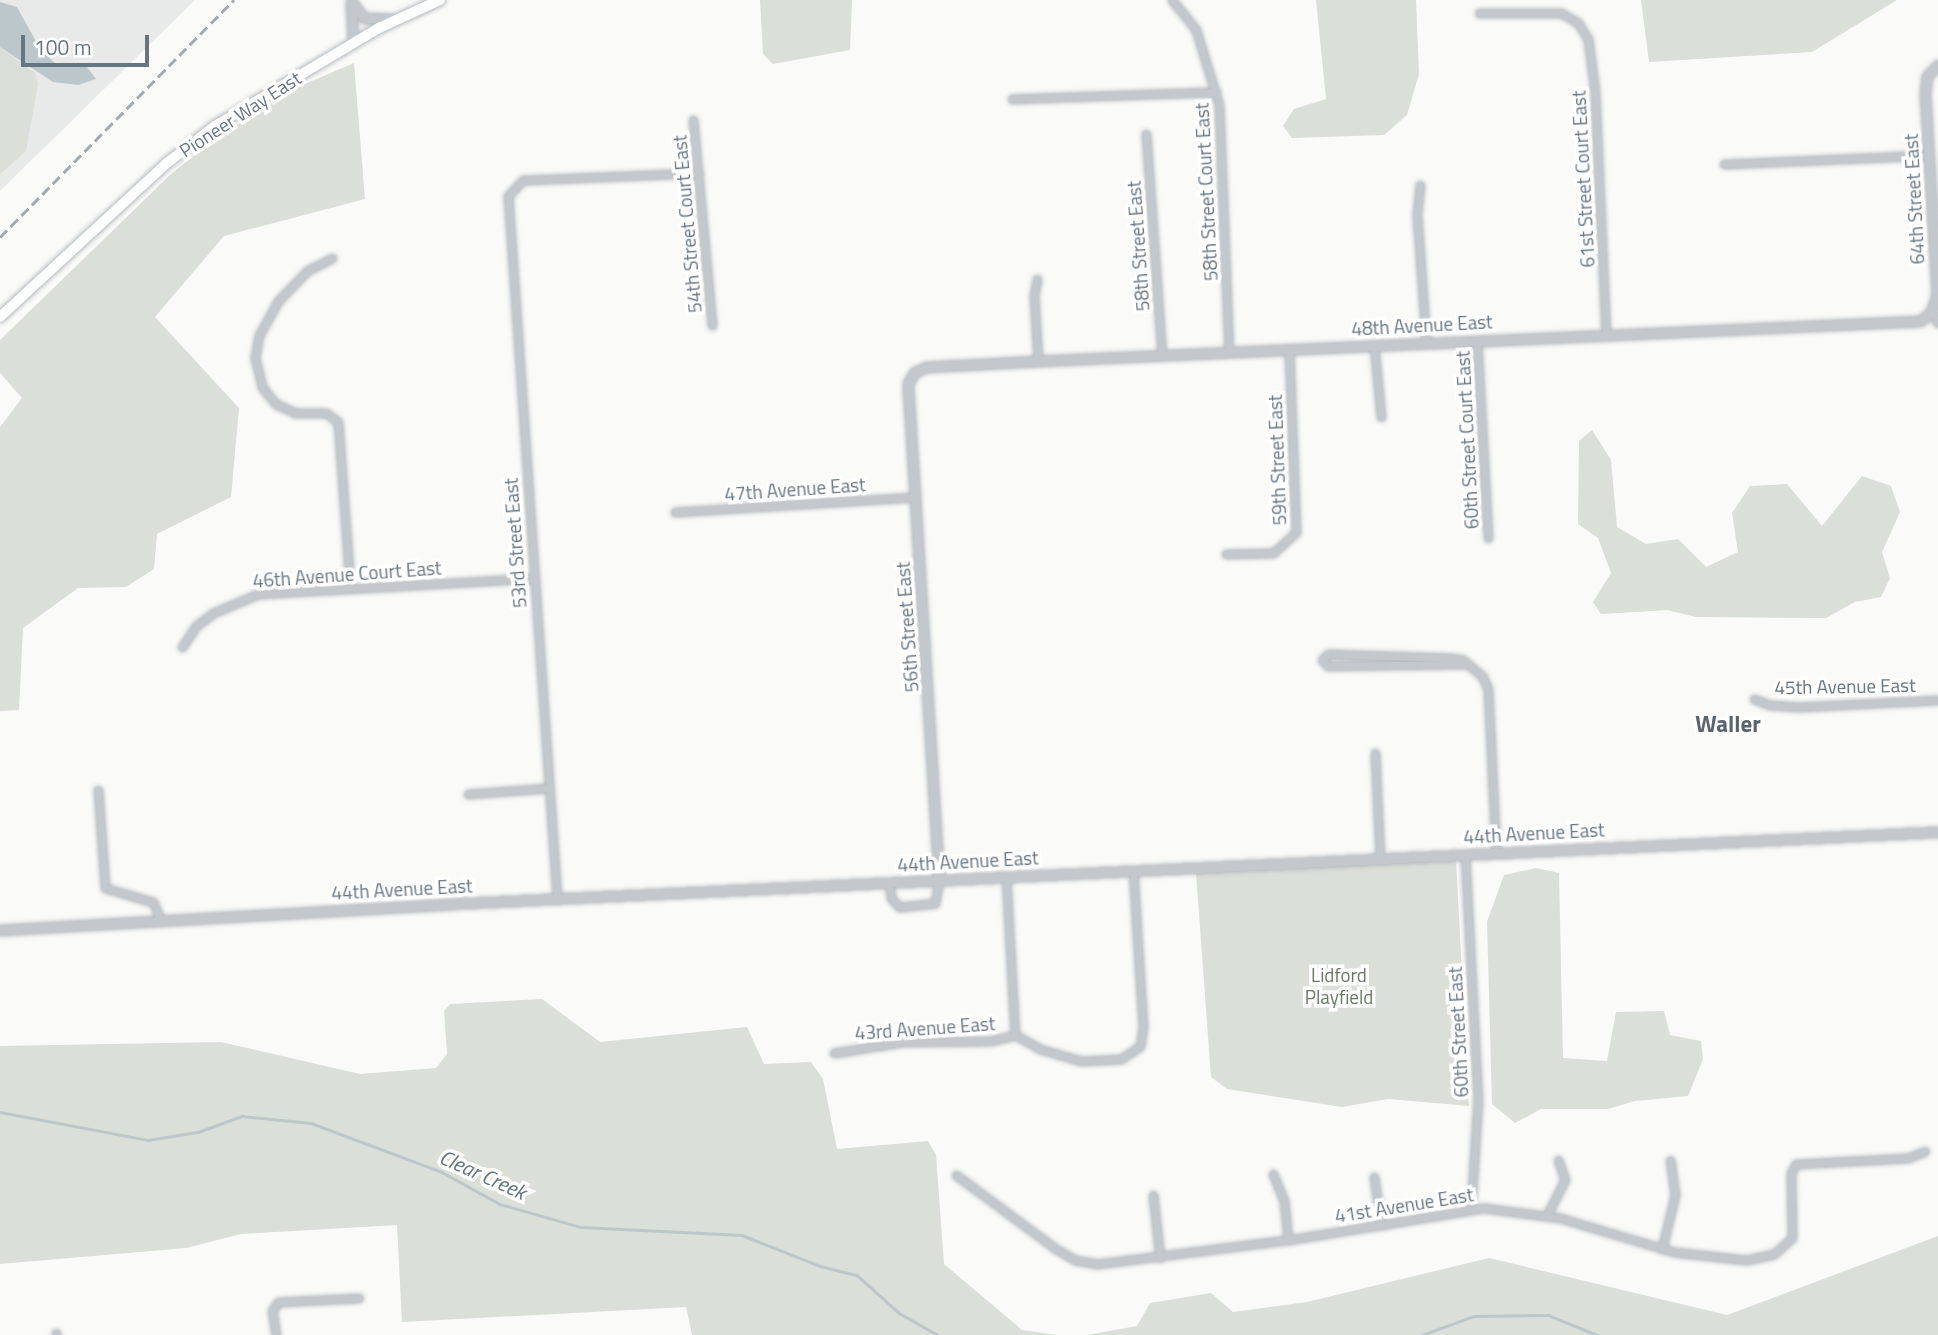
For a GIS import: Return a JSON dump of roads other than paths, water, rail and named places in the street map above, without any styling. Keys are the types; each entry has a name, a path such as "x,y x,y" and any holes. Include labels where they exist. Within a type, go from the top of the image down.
{"main road":[{"name":"Pioneer Way East","path":"0,317 192,142 353,42 440,0"}],"street":[{"path":"351,0 367,19 397,19"},
{"path":"351,0 353,42"},
{"name":"58th Street Court East","path":"1172,0 1196,30 1216,92 1221,122 1229,352"},
{"name":"61st Street Court East","path":"1479,13 1549,11 1568,16 1581,26 1588,39 1595,93 1606,333"},
{"name":"64th Street East","path":"1931,312 1937,295 1925,93 1934,67"},
{"path":"1012,99 1216,92"},
{"name":"54th Street Court East","path":"693,120 712,325"},
{"name":"58th Street East","path":"1146,134 1163,355"},
{"path":"1724,164 1929,155"},
{"name":"53rd Street East","path":"557,898 508,196 513,186 523,180 699,173"},
{"name":"60th Street Court East","path":"1420,185 1417,215 1426,342"},
{"path":"332,258 308,270 278,301 259,335 254,358 262,387 276,404 296,413 326,413 338,422 350,587"},
{"path":"1037,279 1038,361"},
{"path":"1931,312 1938,323"},
{"name":"48th Avenue East","path":"913,374 926,367 1038,361 1606,333 1903,323 1920,321 1931,312"},
{"name":"60th Street Court East","path":"1477,340 1488,538"},
{"path":"1374,345 1381,417"},
{"name":"59th Street East","path":"1226,554 1273,553 1297,529 1289,349"},
{"name":"56th Street East","path":"913,374 908,394 939,880"},
{"name":"47th Avenue East","path":"675,512 916,497"},
{"name":"46th Avenue Court East","path":"182,647 201,621 240,599 267,593 534,578"},
{"path":"1465,664 1328,666 1322,660 1328,654 1441,657 1465,664 1482,676 1488,689 1496,852"},
{"name":"45th Avenue East","path":"1754,699 1770,705 1799,707 1938,699"},
{"path":"1375,753 1380,858"},
{"path":"468,794 549,788"},
{"path":"98,790 104,888 153,902 162,921"},
{"name":"44th Avenue East","path":"0,930 557,898 1938,832"},
{"name":"60th Street East","path":"1465,854 1478,1099 1471,1208"},
{"name":"43rd Avenue East","path":"834,1053 902,1042 990,1041 1014,1035 1040,1049 1081,1061 1121,1059 1136,1051 1143,1028 1133,870"},
{"path":"1006,876 1014,1035"},
{"path":"889,882 891,898 899,907 932,905 939,880"},
{"name":"41st Avenue East","path":"956,1175 1075,1260 1097,1264 1288,1240 1471,1208 1547,1215 1662,1249 1738,1259 1771,1256 1793,1234 1790,1173 1796,1164 1908,1157 1926,1151"},
{"path":"1547,1215 1565,1180 1558,1160"},
{"path":"1662,1249 1675,1195 1670,1160"},
{"path":"1273,1174 1284,1200 1288,1240"},
{"path":"1374,1177 1381,1225"},
{"path":"1153,1195 1160,1258"},
{"path":"276,1335 272,1307 278,1302 359,1298"}],"waterway":[{"name":"Clear Creek","path":"0,1112 148,1140 198,1132 242,1116 311,1123 442,1172 500,1204 581,1227 742,1235 820,1266 857,1275 899,1313 938,1335"},
{"name":"Clear Creek","path":"1422,1335 1474,1316 1548,1315 1597,1335"}],"railway":[{"path":"0,237 234,0"}],"district":[{"name":"Waller","path":"1728,724"}],"park label":[{"name":"Lidford Playfield","path":"1339,986"}]}
